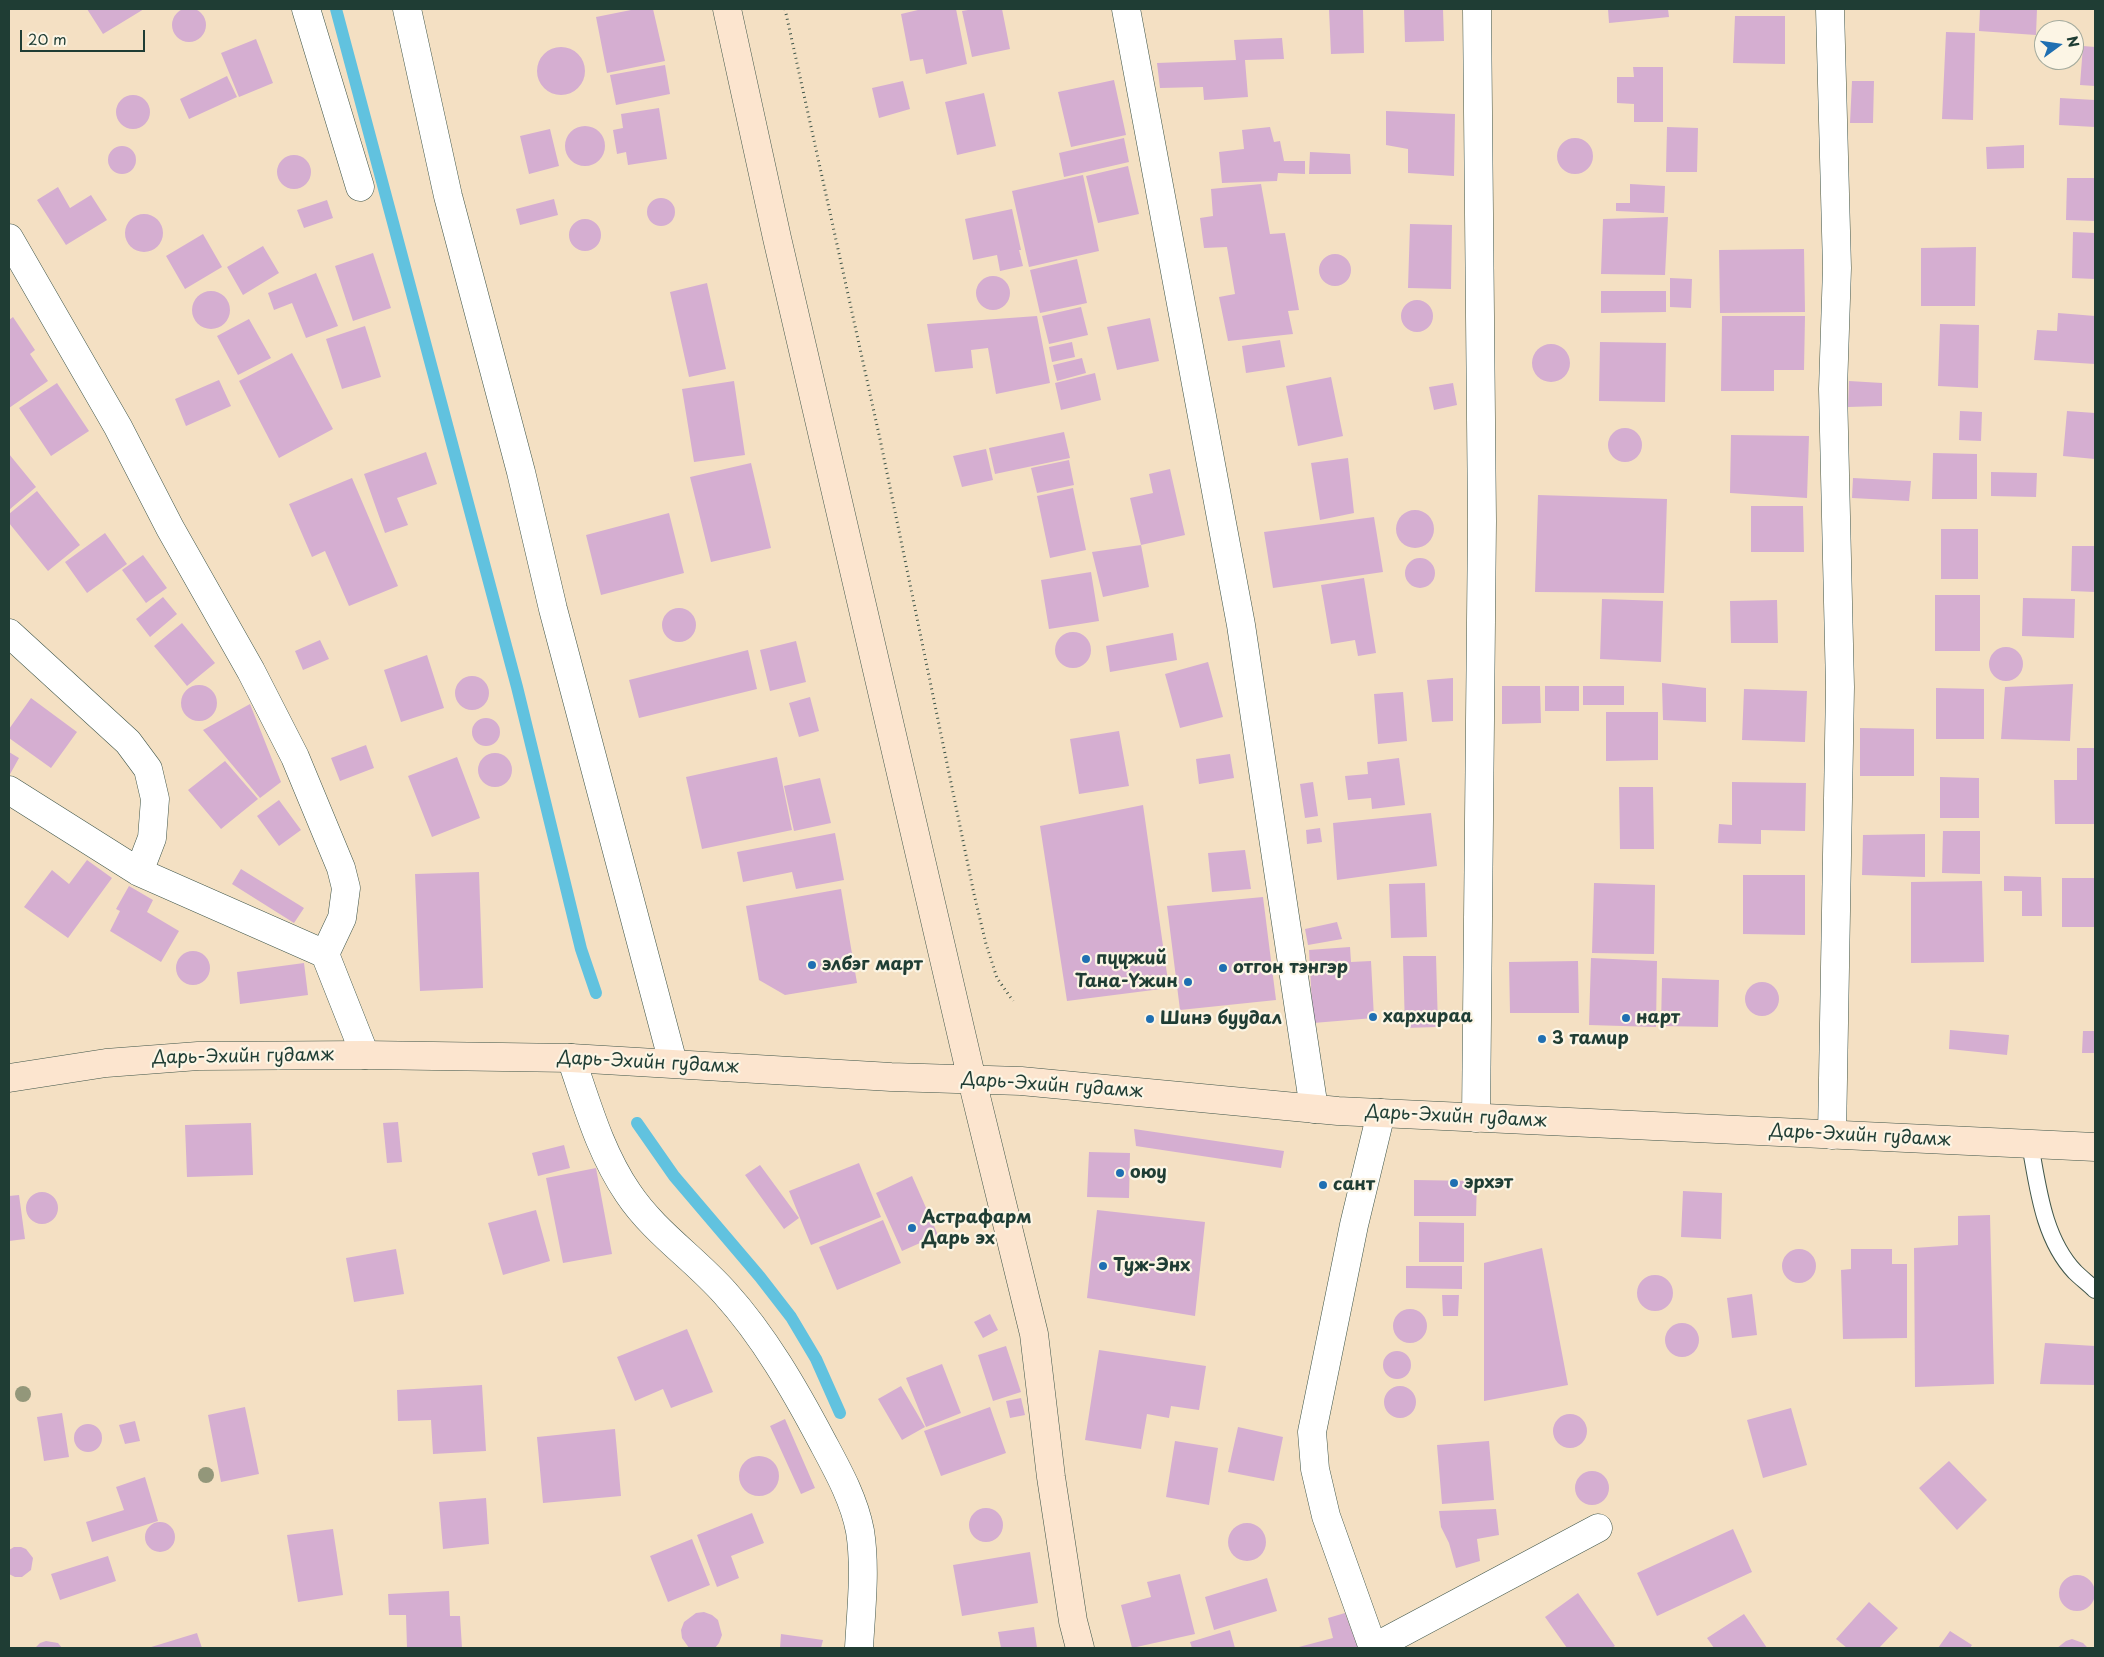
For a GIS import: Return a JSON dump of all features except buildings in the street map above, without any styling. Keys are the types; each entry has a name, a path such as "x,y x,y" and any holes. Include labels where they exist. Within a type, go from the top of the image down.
{"main road":[{"path":"727,9 779,248 972,1080 1034,1334 1051,1477 1073,1621 1080,1648"},
{"name":"Дарь-Эхийн гудамж","path":"9,1078 67,1068 152,1058 198,1056 365,1055 570,1058 891,1077 1021,1081 1314,1109 1381,1113 2095,1147"}],"street":[{"path":"306,9 360,187"},
{"path":"407,9 448,196 521,472 553,609 673,1064"},
{"path":"1126,9 1241,626 1314,1109"},
{"path":"1476,1118 1482,521 1477,9"},
{"path":"1830,9 1837,268 1833,389 1840,687 1832,1135"},
{"path":"9,238 118,427 170,528 251,671 295,757 341,868 346,888 342,918 325,954"},
{"path":"9,633 128,742 148,769 155,799 152,838 138,872"},
{"path":"9,790 138,872 325,954 365,1055"},
{"path":"570,1058 602,1146 624,1187 661,1232 706,1271 727,1295 771,1353 836,1466 856,1515 860,1533 862,1581 859,1648"},
{"path":"1381,1113 1354,1225 1312,1432 1315,1469 1326,1516 1373,1648 1598,1528"}],"lane":[{"path":"2030,1144 2046,1221 2056,1244 2074,1270 2095,1290"}],"path":[{"path":"785,9 880,439 974,894 986,944 997,978 1013,1001"}],"waterway":[{"path":"336,9 517,687 581,949 596,993"},
{"path":"637,1123 674,1176 760,1277 791,1317 816,1359 840,1413"}],"place":[{"name":"пүүжий","path":"1086,959"},
{"name":"элбэг март","path":"812,965"},
{"name":"отгон тэнгэр","path":"1223,968"},
{"name":"Тана-Үжин","path":"1188,982"},
{"name":"хархираа","path":"1373,1017"},
{"name":"нарт","path":"1626,1018"},
{"name":"Шинэ буудал","path":"1150,1019"},
{"name":"3 тамир","path":"1542,1039"},
{"name":"оюу","path":"1120,1173"},
{"name":"эрхэт","path":"1454,1183"},
{"name":"сант","path":"1323,1185"},
{"name":"Астрафарм Дарь эх","path":"912,1228"},
{"name":"Туж-Энх","path":"1103,1266"}]}
